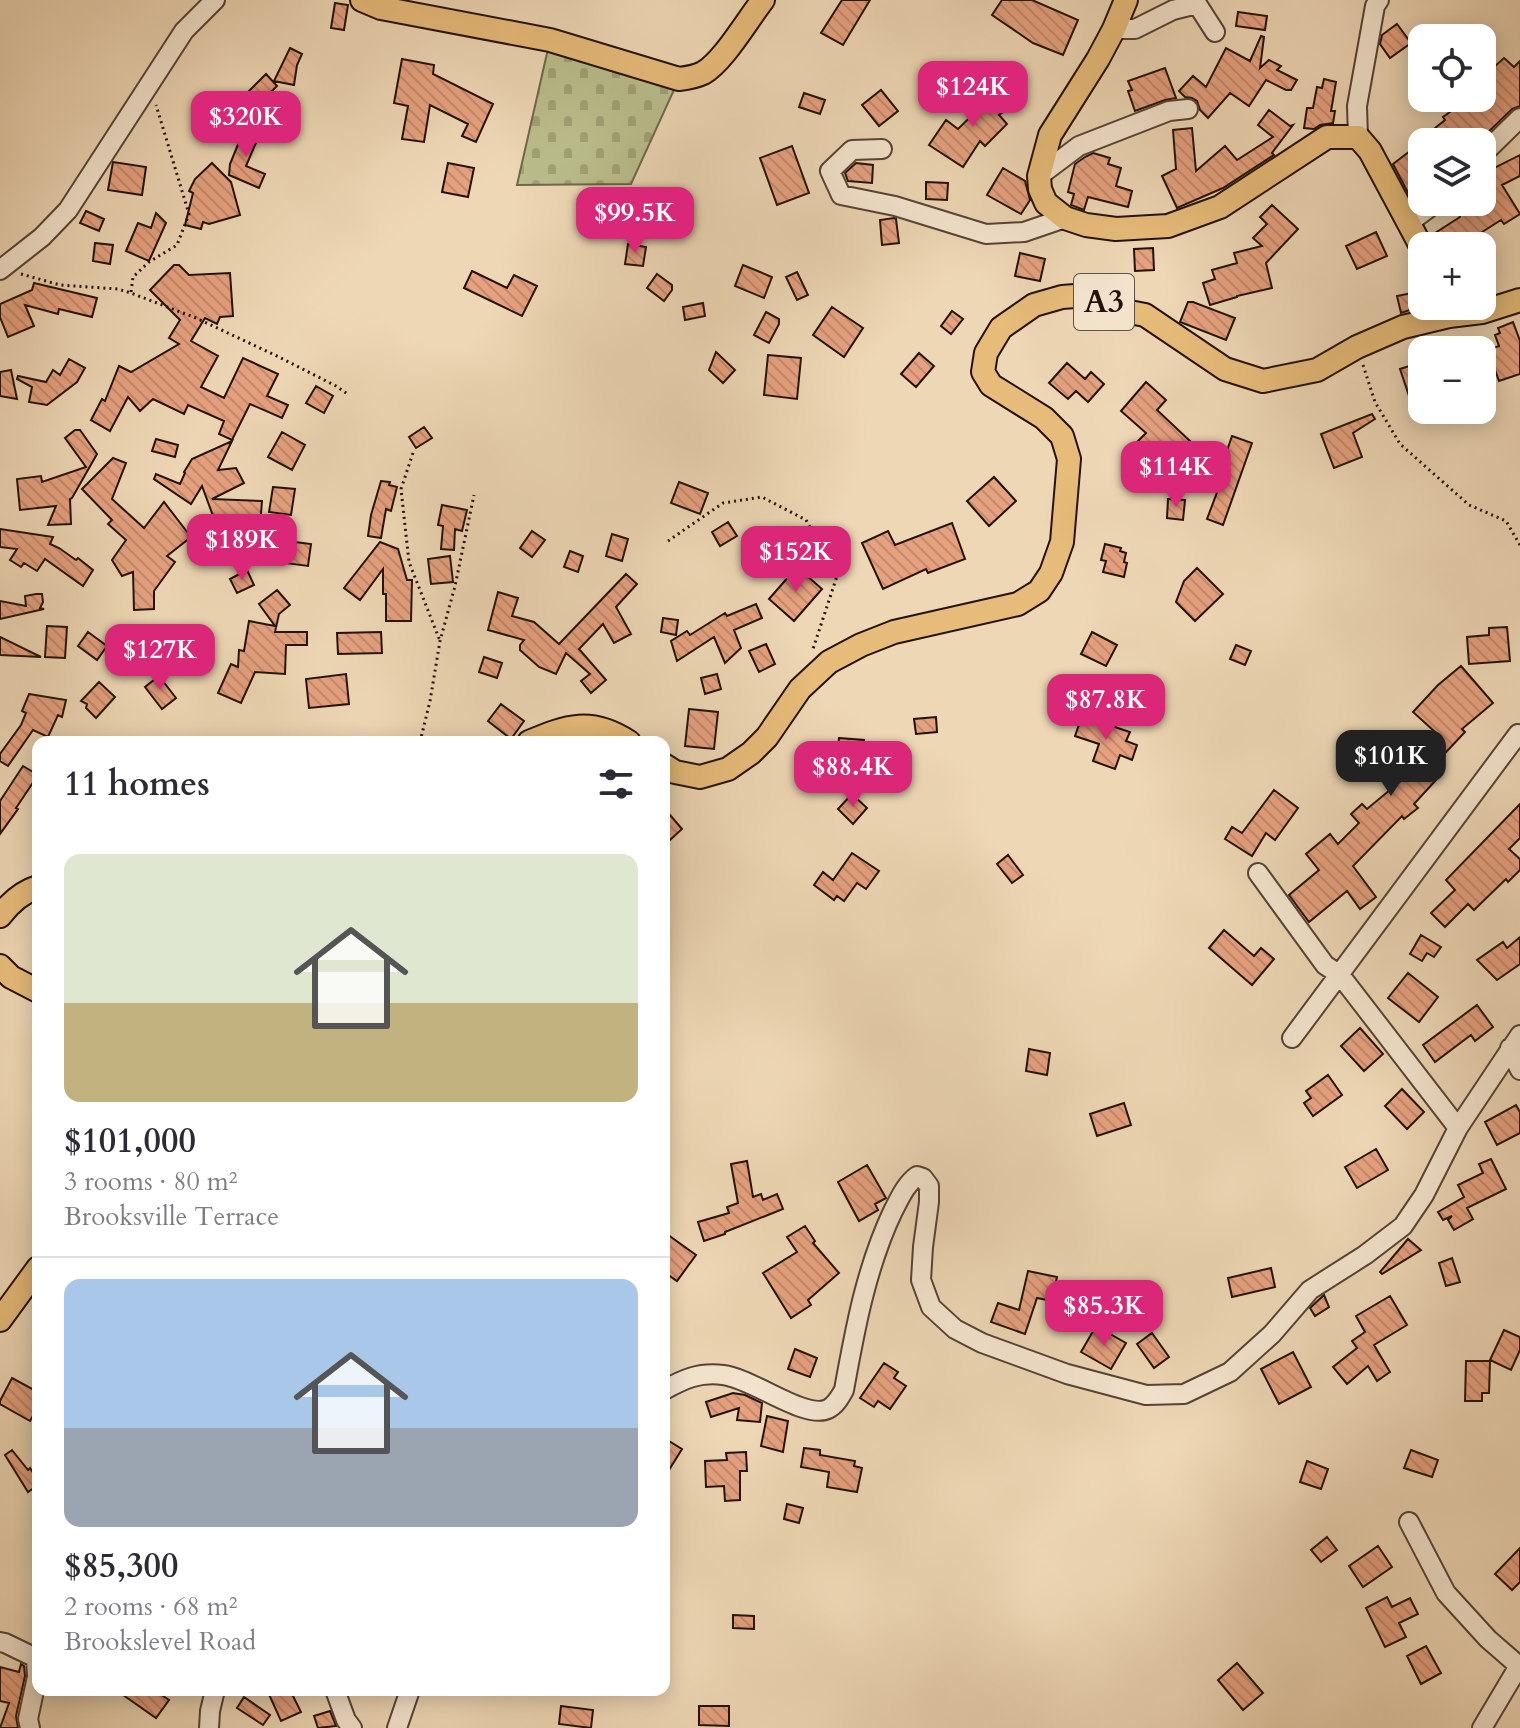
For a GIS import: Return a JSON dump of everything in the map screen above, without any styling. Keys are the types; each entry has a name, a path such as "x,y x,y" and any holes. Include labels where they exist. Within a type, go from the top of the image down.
{"main road":[{"path":"362,0 381,8 550,40 679,79 692,78 716,63 763,0"},
{"path":"1126,0 1098,59 1050,135 1039,176 1046,203 1065,218 1086,225 1116,229 1168,226 1220,207 1327,137 1358,137 1370,151 1415,232"},
{"name":"A3","path":"670,769 700,777 728,769 767,737 800,689 829,662 850,650 894,632 1018,604 1039,591 1051,573 1062,542 1069,459 1062,436 1044,418 991,385 983,372 986,353 1001,328 1034,305 1062,297 1089,295 1119,310 1145,315 1225,369 1263,381 1317,370 1357,347 1423,320"},
{"name":"A3","path":"1496,308 1520,300"},
{"path":"543,736 564,727 592,726 620,736"},
{"path":"0,916 9,904 32,889"},
{"path":"0,966 11,977 32,988"},
{"path":"0,1320 32,1276"}],"street":[{"path":"1,269 42,237 68,210 184,31 215,0"},
{"path":"1358,137 1357,106 1375,6 1379,0"},
{"path":"1114,29 1135,29 1173,10 1197,4 1215,32"},
{"path":"1039,176 1079,146 1169,111 1188,109"},
{"path":"1496,141 1520,118"},
{"path":"882,149 852,150 830,171 841,195 895,206 986,234 1024,232 1065,218"},
{"path":"1410,222 1418,216"},
{"path":"1292,1038 1518,734"},
{"path":"1258,873 1325,965 1340,975 1458,1128"},
{"path":"670,1387 692,1376 723,1375 748,1381 813,1411 826,1410 837,1403 844,1390 861,1301 883,1233 908,1183 917,1176 929,1186 921,1280 931,1307 955,1329 982,1343 1067,1374 1146,1395 1184,1394 1230,1372 1272,1334 1310,1290 1403,1226 1424,1195 1458,1128 1515,1042"},
{"path":"1515,1042 1520,1070"},
{"path":"1409,1522 1446,1593 1488,1639 1519,1665 1482,1728"},
{"path":"0,1642 32,1656"},
{"path":"30,1728 28,1719 33,1696"},
{"path":"209,1728 214,1696"},
{"path":"337,1696 352,1728"},
{"path":"397,1728 408,1696"}],"path":[{"path":"131,293 133,277 149,262 177,245 189,214 149,83"},
{"path":"1,269 60,285 118,289 131,293 222,330 349,395"},
{"path":"1357,347 1375,402 1400,444 1469,505 1506,521 1520,545"},
{"path":"413,453 401,489 409,562 440,641"},
{"path":"421,736 474,495"},
{"path":"668,541 723,503 762,497 806,520 837,576 809,661"}],"green space":[{"path":"550,40 679,79 631,184 517,185"}],"building":[{"path":"842,0 870,0 843,45 821,33"},
{"path":"1002,0 1032,0 1078,20 1063,55 1033,43 992,15"},
{"path":"335,3 348,5 344,30 331,28"},
{"path":"1238,12 1267,16 1265,30 1236,26"},
{"path":"1397,24 1408,39 1408,45 1390,58 1380,44 1382,35"},
{"path":"1261,36 1264,37 1260,68 1269,60 1281,66 1277,70 1297,80 1291,90 1266,80 1249,106 1230,93 1208,118 1197,101 1179,91 1193,76 1206,87 1226,48 1250,61"},
{"path":"290,48 302,54 294,85 274,81"},
{"path":"1504,58 1514,67 1520,61 1520,106 1512,109 1492,128 1435,128 1450,112 1496,112 1496,65"},
{"path":"402,59 434,65 433,74 493,104 476,142 462,136 468,124 430,105 424,142 402,139 408,106 394,103"},
{"path":"1165,68 1176,98 1135,111 1128,81"},
{"path":"266,74 277,86 264,99 250,103 247,93"},
{"path":"1324,79 1336,82 1331,111 1335,111 1333,123 1314,129 1304,128 1307,108 1313,108 1317,87 1322,88"},
{"path":"1004,87 1016,103 999,115 1007,124 985,146 980,141 963,167 929,145 946,120 958,129"},
{"path":"881,90 898,111 879,126 862,105"},
{"path":"804,93 825,100 820,114 799,107"},
{"path":"228,105 252,108 251,122 226,119"},
{"path":"1269,110 1290,126 1293,125 1272,153 1274,155 1223,188 1177,208 1162,176 1176,169 1173,130 1192,128 1196,171 1225,146 1237,160 1273,137 1258,125"},
{"path":"246,125 261,131 246,166 265,174 259,188 229,175 230,164"},
{"path":"792,146 809,193 777,205 760,158"},
{"path":"1093,153 1110,158 1108,164 1121,168 1116,186 1132,191 1128,207 1088,197 1084,210 1071,205 1074,194 1068,192 1075,164"},
{"path":"1408,153 1408,193 1393,164"},
{"path":"1520,155 1520,176 1502,185 1520,214 1504,224 1501,220 1482,232 1437,232 1460,216 1496,216 1496,167"},
{"path":"113,162 146,167 142,195 108,190"},
{"path":"212,163 231,182 240,215 209,224 203,222 201,229 185,225 193,193 189,191 195,179"},
{"path":"448,163 474,168 468,197 442,192"},
{"path":"856,163 873,165 872,183 848,181 845,173"},
{"path":"1003,168 1025,181 1030,200 1021,214 987,195"},
{"path":"926,182 948,183 947,200 926,199"},
{"path":"1272,205 1298,229 1266,263 1272,288 1210,305 1203,283 1215,279 1212,270 1237,263 1234,253 1262,246 1253,238 1267,224 1260,217"},
{"path":"86,211 104,219 99,231 80,223"},
{"path":"156,213 166,223 149,261 126,251 138,223 151,228"},
{"path":"894,218 899,243 882,245 880,220"},
{"path":"1376,232 1387,256 1357,269 1346,246"},
{"path":"95,243 113,245 110,264 93,261"},
{"path":"628,244 646,247 643,266 625,264"},
{"path":"1153,248 1154,270 1135,271 1134,249"},
{"path":"1020,253 1045,259 1040,281 1015,276"},
{"path":"174,265 179,265 189,275 230,273 233,316 220,317 217,324 205,318 191,341 218,356 201,387 224,398 243,358 278,374 267,396 288,405 282,418 250,404 232,440 219,434 224,421 188,405 184,414 153,399 140,411 128,397 110,431 91,420 102,399 105,401 119,366 131,372 179,344 169,338 180,320 150,290"},
{"path":"743,265 772,277 764,298 735,286"},
{"path":"472,271 507,288 514,275 537,286 522,316 464,288"},
{"path":"797,272 808,295 797,300 786,277"},
{"path":"657,274 672,285 664,301 647,288"},
{"path":"34,283 97,298 92,317 59,309 58,314 25,305 34,326 8,337 0,317 0,304 32,290"},
{"path":"1408,294 1408,311 1401,313 1397,296"},
{"path":"1188,302 1235,318 1226,340 1180,322"},
{"path":"703,303 705,316 685,320 683,307"},
{"path":"832,307 863,328 844,357 813,335"},
{"path":"952,311 963,319 951,334 941,326"},
{"path":"766,312 779,319 769,343 754,335"},
{"path":"1513,322 1520,341 1520,374 1499,381 1496,347 1499,346 1495,335 1500,333 1498,328"},
{"path":"716,352 735,370 723,383 709,370"},
{"path":"919,353 934,366 916,387 901,374"},
{"path":"768,355 801,358 797,399 764,395"},
{"path":"69,359 85,368 77,382 47,405 29,402 32,387 17,379 18,376 46,382 53,370 60,375"},
{"path":"1067,363 1085,379 1091,372 1104,384 1088,402 1076,391 1068,399 1049,383"},
{"path":"1408,366 1408,393 1400,369"},
{"path":"11,370 17,399 0,396 0,372"},
{"path":"1146,382 1166,400 1157,410 1191,442 1186,446 1199,458 1176,483 1135,444 1146,433 1121,411"},
{"path":"316,386 333,396 324,413 306,403"},
{"path":"1372,414 1375,419 1353,433 1362,457 1334,468 1321,434"},
{"path":"424,427 432,438 416,448 409,437"},
{"path":"80,430 97,454 70,499 71,524 48,525 56,506 20,510 17,479 41,476 42,482 86,467 65,438"},
{"path":"282,432 305,445 292,470 268,457"},
{"path":"1232,436 1252,443 1223,525 1207,519 1222,479 1218,477"},
{"path":"156,439 178,445 175,457 152,451"},
{"path":"232,441 218,470 236,468 244,483 212,499 262,501 260,526 222,524 228,539 215,545 208,530 220,524 216,524 202,486 191,504 154,479 156,474 180,484 192,459"},
{"path":"113,458 126,463 112,499 144,528 164,502 191,537 167,556 175,562 154,591 154,609 134,610 133,572 122,576 112,560 126,540 108,524 112,520 82,489"},
{"path":"994,477 1016,501 989,526 967,501"},
{"path":"381,481 397,487 391,511 386,509 381,538 368,536"},
{"path":"679,482 708,493 700,514 671,503"},
{"path":"273,487 295,489 291,515 269,512"},
{"path":"1168,499 1185,500 1183,520 1167,518"},
{"path":"442,505 467,510 462,531 455,529 454,550 441,549 443,526 438,525"},
{"path":"728,522 737,536 720,546 712,532"},
{"path":"952,523 965,559 928,573 926,569 883,589 862,543 888,531 895,545"},
{"path":"0,529 53,537 50,544 76,560 78,558 93,570 83,586 45,559 37,571 24,563 21,567 10,560 17,549 0,547"},
{"path":"532,531 545,540 532,557 520,548"},
{"path":"612,534 628,539 622,561 606,556"},
{"path":"287,541 311,544 308,566 285,563"},
{"path":"380,542 398,549 407,580 412,580 411,621 386,621 383,569 360,600 344,588"},
{"path":"1105,544 1121,548 1120,551 1126,553 1124,577 1103,572 1106,561 1101,560"},
{"path":"570,551 583,556 578,572 564,567"},
{"path":"450,556 453,582 431,584 428,559"},
{"path":"797,567 822,589 794,621 769,599"},
{"path":"1197,568 1223,594 1195,621 1176,602 1184,581"},
{"path":"247,570 254,585 237,593 230,579"},
{"path":"626,574 637,584 616,607 631,634 614,643 603,624 579,649 606,680 591,693 581,681 590,674 566,653 556,674 539,667 520,650 524,640 488,630 498,592 518,598 512,616 534,622 559,644"},
{"path":"277,590 290,605 279,614 275,632 307,632 307,645 286,645 285,674 255,672 241,703 218,693 231,664 238,667 239,650 244,651 249,621 275,626 259,604"},
{"path":"42,594 40,608 44,609 0,619 0,601 26,606 25,596"},
{"path":"756,604 762,618 734,630 741,648 725,663 714,637 677,661 671,641 687,631 690,635 725,613 727,616"},
{"path":"663,618 678,620 676,635 661,632"},
{"path":"47,626 67,627 65,658 45,657"},
{"path":"1507,627 1510,661 1469,664 1467,637 1489,635 1489,628"},
{"path":"88,632 107,646 97,660 78,646"},
{"path":"381,632 382,653 338,654 337,633"},
{"path":"1092,632 1117,645 1106,666 1081,654"},
{"path":"0,637 41,657 0,655"},
{"path":"766,644 775,664 759,672 749,651"},
{"path":"1236,645 1251,651 1245,665 1230,659"},
{"path":"484,657 502,663 497,678 479,672"},
{"path":"1461,666 1493,703 1462,729 1465,732 1432,767 1434,769 1430,774 1436,780 1414,804 1418,808 1404,819 1402,816 1353,866 1376,897 1360,909 1347,891 1309,922 1289,895 1319,870 1306,854 1330,834 1338,844 1359,823 1351,814 1362,804 1367,809 1402,780 1396,774 1434,731 1413,712"},
{"path":"346,674 349,704 309,708 306,679"},
{"path":"717,674 721,689 705,694 701,678"},
{"path":"159,676 176,698 162,709 145,687"},
{"path":"99,682 115,697 96,718 86,708 87,704 81,701"},
{"path":"29,694 66,700 62,717 58,715 48,736 33,730 8,766 0,761 0,754 21,725 26,713 22,711"},
{"path":"501,704 524,721 513,736 507,736 488,721"},
{"path":"689,709 718,712 714,749 685,746"},
{"path":"1082,716 1130,732 1126,741 1137,745 1132,760 1120,755 1115,769 1093,761 1099,744 1075,736"},
{"path":"936,717 937,732 916,734 914,719"},
{"path":"839,738 864,740 862,760 837,758"},
{"path":"23,766 32,771 32,784 0,834 0,801"},
{"path":"1274,790 1298,808 1275,840 1266,833 1252,856 1225,839 1232,827 1242,833"},
{"path":"852,794 867,808 853,824 838,809"},
{"path":"1520,804 1520,838 1509,849 1520,859 1520,870 1474,910 1468,904 1445,927 1431,913 1455,890 1446,880"},
{"path":"670,815 682,829 670,840"},
{"path":"852,853 879,871 866,889 857,883 844,901 837,896 834,900 814,885 823,872 833,880"},
{"path":"1008,855 1023,875 1012,883 997,864"},
{"path":"1224,930 1254,956 1261,948 1274,959 1252,985 1209,948"},
{"path":"1421,935 1441,947 1434,957 1427,953 1422,961 1410,954"},
{"path":"1520,937 1520,964 1497,980 1477,960 1503,942 1507,948"},
{"path":"1408,973 1438,997 1419,1022 1388,998"},
{"path":"1477,1005 1493,1027 1475,1041 1471,1035 1435,1062 1423,1045"},
{"path":"1360,1028 1383,1054 1364,1071 1341,1046"},
{"path":"1029,1049 1050,1053 1047,1075 1026,1071"},
{"path":"1328,1075 1342,1095 1313,1116 1304,1103 1311,1098 1306,1091"},
{"path":"1402,1089 1424,1112 1407,1129 1385,1106"},
{"path":"1124,1103 1131,1125 1097,1136 1090,1114"},
{"path":"1516,1105 1520,1112 1520,1133 1497,1145 1485,1122"},
{"path":"1376,1149 1388,1170 1357,1188 1345,1167"},
{"path":"1491,1159 1506,1189 1467,1208 1473,1219 1454,1230 1448,1220 1452,1216 1443,1220 1438,1212 1464,1197 1458,1185 1483,1173 1479,1164"},
{"path":"747,1161 753,1197 761,1194 763,1200 777,1194 783,1209 704,1241 698,1222 729,1213 727,1207 738,1203 731,1164"},
{"path":"867,1165 886,1198 875,1204 878,1210 859,1221 838,1182"},
{"path":"805,1226 815,1241 813,1243 839,1273 808,1300 811,1305 791,1318 763,1273 797,1252 787,1237"},
{"path":"670,1236 696,1255 677,1281 670,1276"},
{"path":"1408,1239 1421,1250 1382,1274 1380,1272"},
{"path":"1452,1258 1460,1282 1446,1286 1439,1263"},
{"path":"1271,1268 1275,1287 1232,1297 1228,1278"},
{"path":"1028,1271 1057,1277 1052,1301 1037,1298 1025,1334 991,1322 998,1303 1019,1310"},
{"path":"1324,1295 1329,1307 1315,1316 1310,1308"},
{"path":"1390,1296 1407,1325 1374,1345 1390,1372 1377,1381 1368,1366 1347,1384 1333,1367 1357,1348 1352,1341 1365,1332 1356,1316"},
{"path":"1096,1326 1126,1343 1111,1369 1081,1352"},
{"path":"1504,1330 1520,1337 1520,1350 1511,1370 1490,1360"},
{"path":"1152,1333 1169,1357 1154,1368 1137,1344"},
{"path":"795,1349 817,1358 810,1377 788,1369"},
{"path":"1293,1352 1311,1387 1279,1404 1261,1369"},
{"path":"1466,1361 1490,1361 1489,1393 1482,1393 1482,1401 1465,1401"},
{"path":"884,1363 898,1372 894,1378 906,1386 890,1409 878,1401 874,1407 860,1398"},
{"path":"12,1378 32,1389 30,1421 0,1404"},
{"path":"733,1393 762,1403 760,1422 737,1420 739,1408 711,1417 706,1402"},
{"path":"767,1416 788,1421 783,1452 761,1446"},
{"path":"670,1442 682,1449 670,1468"},
{"path":"804,1448 820,1450 820,1455 855,1461 854,1466 862,1468 857,1492 827,1487 829,1472 801,1467"},
{"path":"12,1450 28,1470 30,1468 32,1489 28,1492 5,1455"},
{"path":"1411,1450 1438,1460 1432,1477 1404,1468"},
{"path":"746,1452 747,1471 740,1471 740,1500 725,1501 724,1486 706,1487 705,1461 727,1460 726,1453"},
{"path":"1307,1461 1328,1469 1321,1489 1300,1482"},
{"path":"787,1504 803,1508 799,1523 784,1519"},
{"path":"1327,1537 1337,1550 1321,1562 1311,1550"},
{"path":"1378,1546 1392,1567 1363,1587 1349,1566"},
{"path":"1520,1548 1520,1582 1512,1590 1495,1574"},
{"path":"1387,1597 1392,1607 1410,1598 1418,1614 1399,1623 1406,1637 1385,1647 1366,1608"},
{"path":"733,1615 754,1616 754,1629 733,1628"},
{"path":"1426,1646 1441,1673 1421,1684 1407,1656"},
{"path":"1237,1663 1263,1693 1243,1710 1218,1680"},
{"path":"21,1664 25,1676 16,1716 18,1728 0,1728 9,1703 0,1701 0,1667 19,1672"},
{"path":"125,1696 163,1696 169,1700 156,1718"},
{"path":"270,1696 293,1696 301,1712 281,1721"},
{"path":"244,1697 270,1715 263,1725 237,1708"},
{"path":"561,1706 593,1710 591,1728 559,1724"},
{"path":"699,1706 729,1706 729,1726 699,1725"},
{"path":"330,1711 336,1726 318,1728 314,1716"}]}
